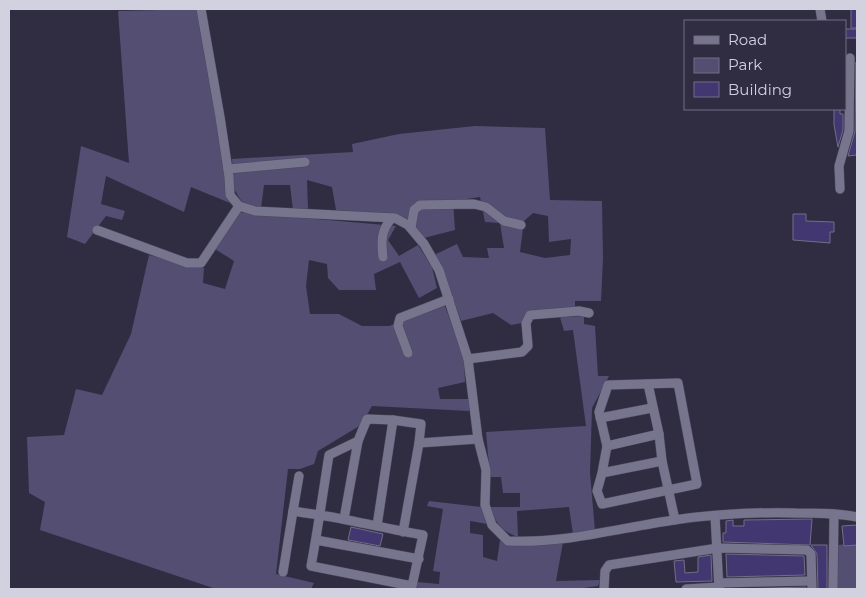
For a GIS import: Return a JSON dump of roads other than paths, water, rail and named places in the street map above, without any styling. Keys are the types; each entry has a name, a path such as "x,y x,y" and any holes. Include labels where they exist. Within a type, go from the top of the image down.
{"street":[{"path":"201,9 228,169 230,195 239,206 255,212 392,218 408,225 424,244 439,270 468,359 478,438 486,470 485,505 492,525 508,541 532,542 594,535 674,520 754,512 834,514 857,517"},
{"path":"840,190 840,166 849,131 851,57"},
{"path":"228,169 305,162"},
{"path":"411,228 414,210 420,205 474,204 486,206 504,221 521,225"},
{"path":"97,230 187,263 201,263 239,206"},
{"path":"383,257 382,233 392,218"},
{"path":"408,353 398,326 400,318 449,300"},
{"path":"468,359 522,352 528,346 526,323 530,316 579,311 589,313"},
{"path":"678,382 697,484 602,504 597,491 607,446 599,412 608,385 648,384 678,382"},
{"path":"648,384 674,520"},
{"path":"600,418 652,408"},
{"path":"344,519 358,441 367,419 421,424 403,532"},
{"path":"377,526 393,420"},
{"path":"607,446 659,434"},
{"path":"419,444 478,438"},
{"path":"294,511 319,516 344,519 423,535 412,586 311,566 316,540 319,516 328,455 358,441"},
{"path":"602,473 662,462"},
{"path":"283,572 299,476"},
{"path":"833,589 834,514"},
{"path":"716,516 719,586"},
{"path":"316,540 419,559"},
{"path":"604,589 605,571 609,565 718,548 807,550 811,554 811,585 719,586 686,589"}]}
